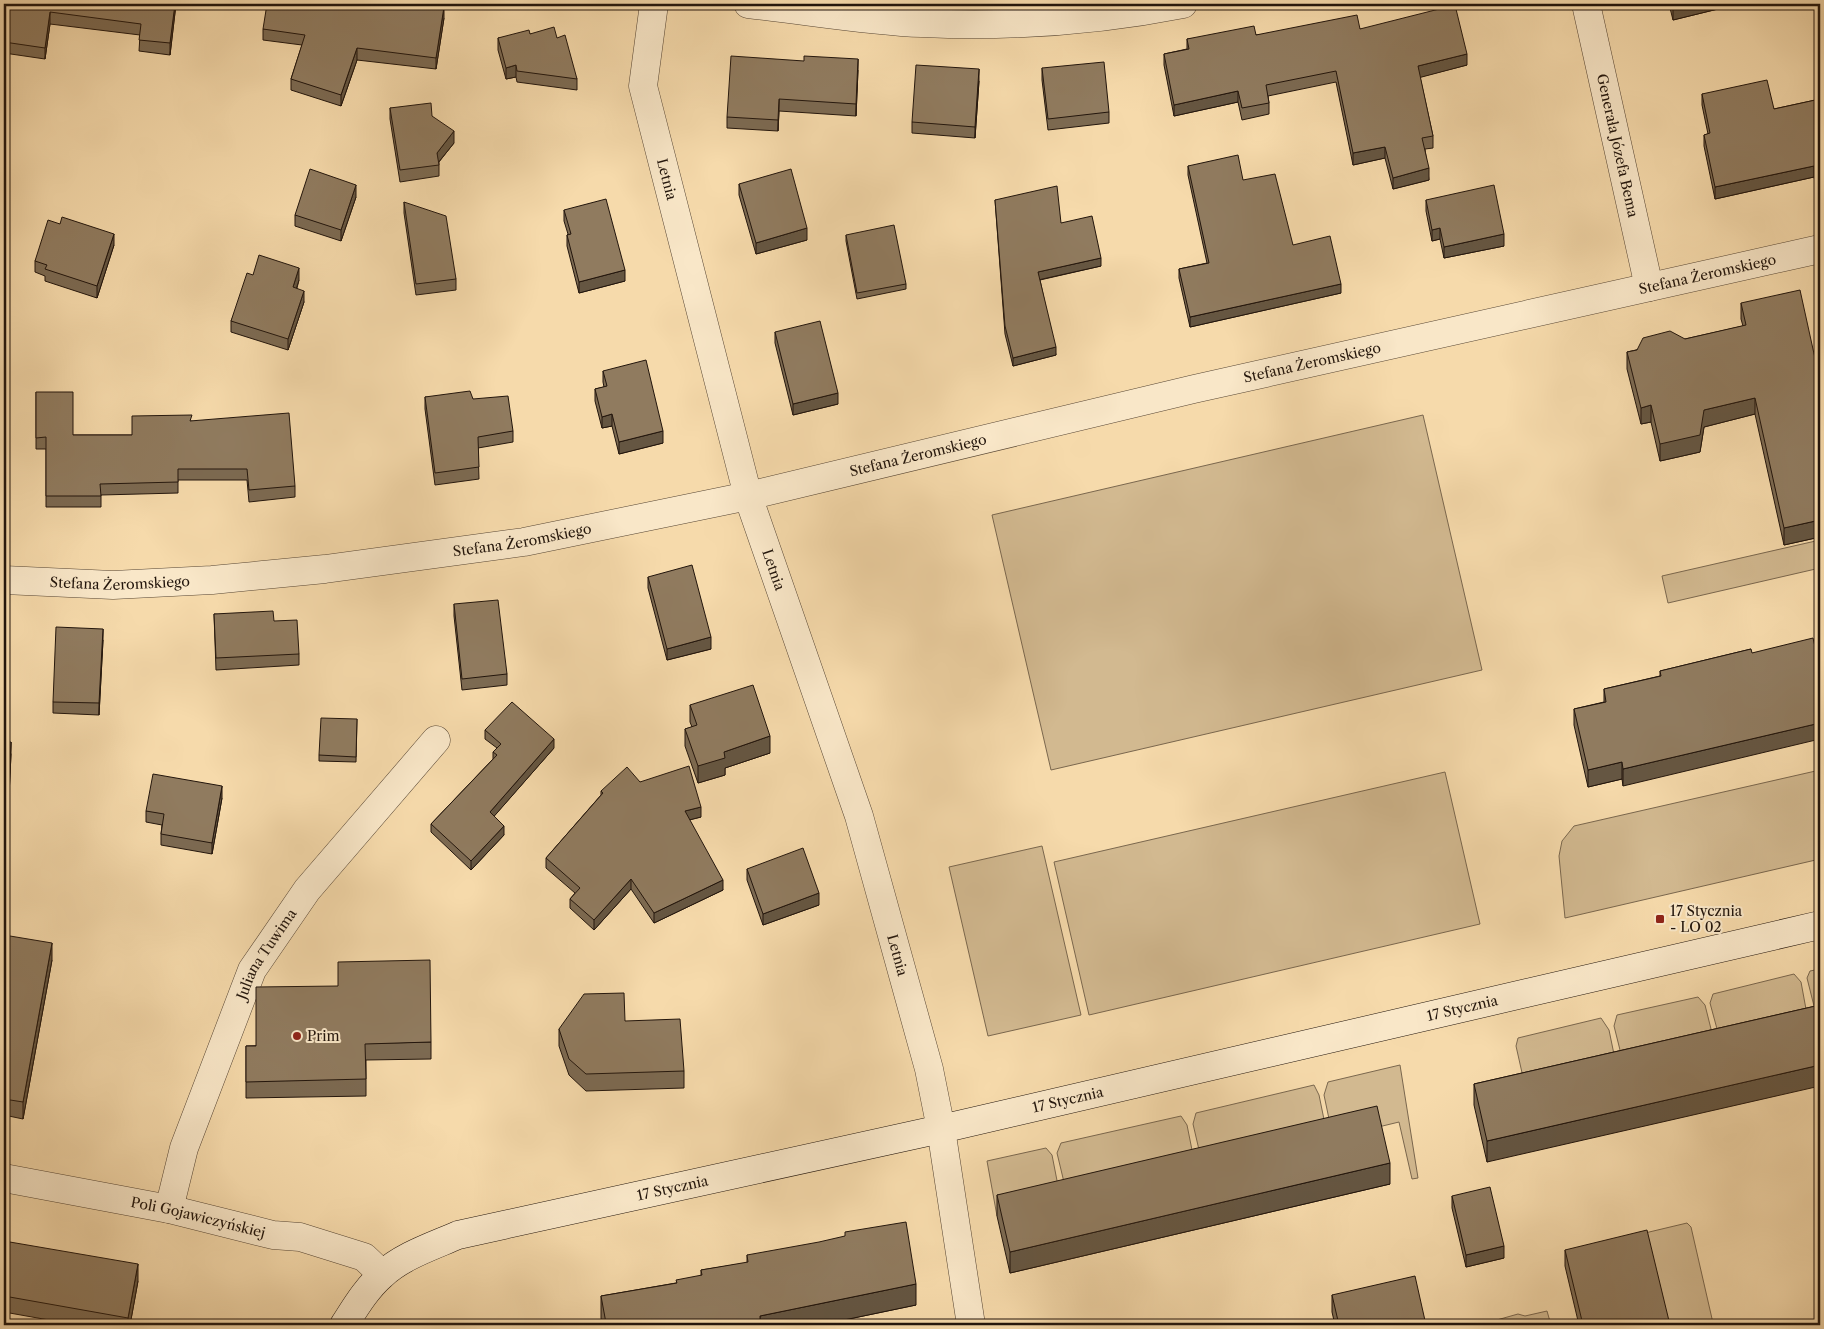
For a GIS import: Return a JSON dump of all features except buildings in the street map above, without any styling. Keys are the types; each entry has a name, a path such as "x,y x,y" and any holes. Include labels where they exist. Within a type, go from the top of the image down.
{"street":[{"name":"Letnia","path":"654,4 643,86 748,496 860,816 929,1069 942,1128 972,1325"},
{"path":"748,4 921,23 1019,24 1091,18 1183,4"},
{"name":"Generała Józefa Bema","path":"1586,4 1649,287"},
{"name":"Stefana Żeromskiego","path":"4,580 113,585 212,580 325,569 524,542 748,496 1204,387 1820,250"},
{"name":"Juliana Tuwima","path":"169,1209 184,1148 252,970 307,890 436,740"},
{"name":"17 Stycznia","path":"344,1325 360,1300 382,1274 418,1253 458,1235 942,1128 1820,926"},
{"name":"Poli Gojawiczyńskiej","path":"4,1178 169,1209 273,1235 300,1237 364,1257 382,1274"}],"shaded area":[{"path":"1423,415 1482,670 1051,770 992,515"},
{"path":"1820,540 1820,568 1668,603 1662,576"},
{"path":"1820,770 1820,859 1565,918 1559,856 1562,841 1574,826"},
{"path":"1445,772 1480,924 1089,1015 1054,862"},
{"path":"1042,846 1081,1015 988,1036 949,867"},
{"path":"1820,969 1820,1017 1817,1018 1807,978 1810,971"},
{"path":"1794,974 1801,982 1808,1020 1720,1040 1710,1003 1713,994"},
{"path":"1698,997 1705,1005 1714,1041 1623,1062 1614,1026 1617,1015"},
{"path":"1601,1018 1609,1030 1616,1064 1525,1086 1516,1046 1518,1038"},
{"path":"1400,1065 1418,1178 1412,1179 1399,1122 1333,1138 1324,1095 1328,1082"},
{"path":"1314,1085 1319,1095 1328,1139 1203,1167 1193,1124 1196,1113"},
{"path":"1181,1116 1187,1125 1196,1170 1068,1199 1057,1153 1061,1143"},
{"path":"1046,1148 1052,1155 1061,1201 997,1216 987,1161"},
{"path":"1687,1223 1691,1227 1713,1323 1710,1325 1666,1325 1645,1233"},
{"path":"1547,1311 1551,1325 1479,1325 1518,1314 1525,1316"}],"place":[{"name":"17 Stycznia - LO 02","path":"1660,919"},
{"name":"Prim","path":"297,1036"}]}
